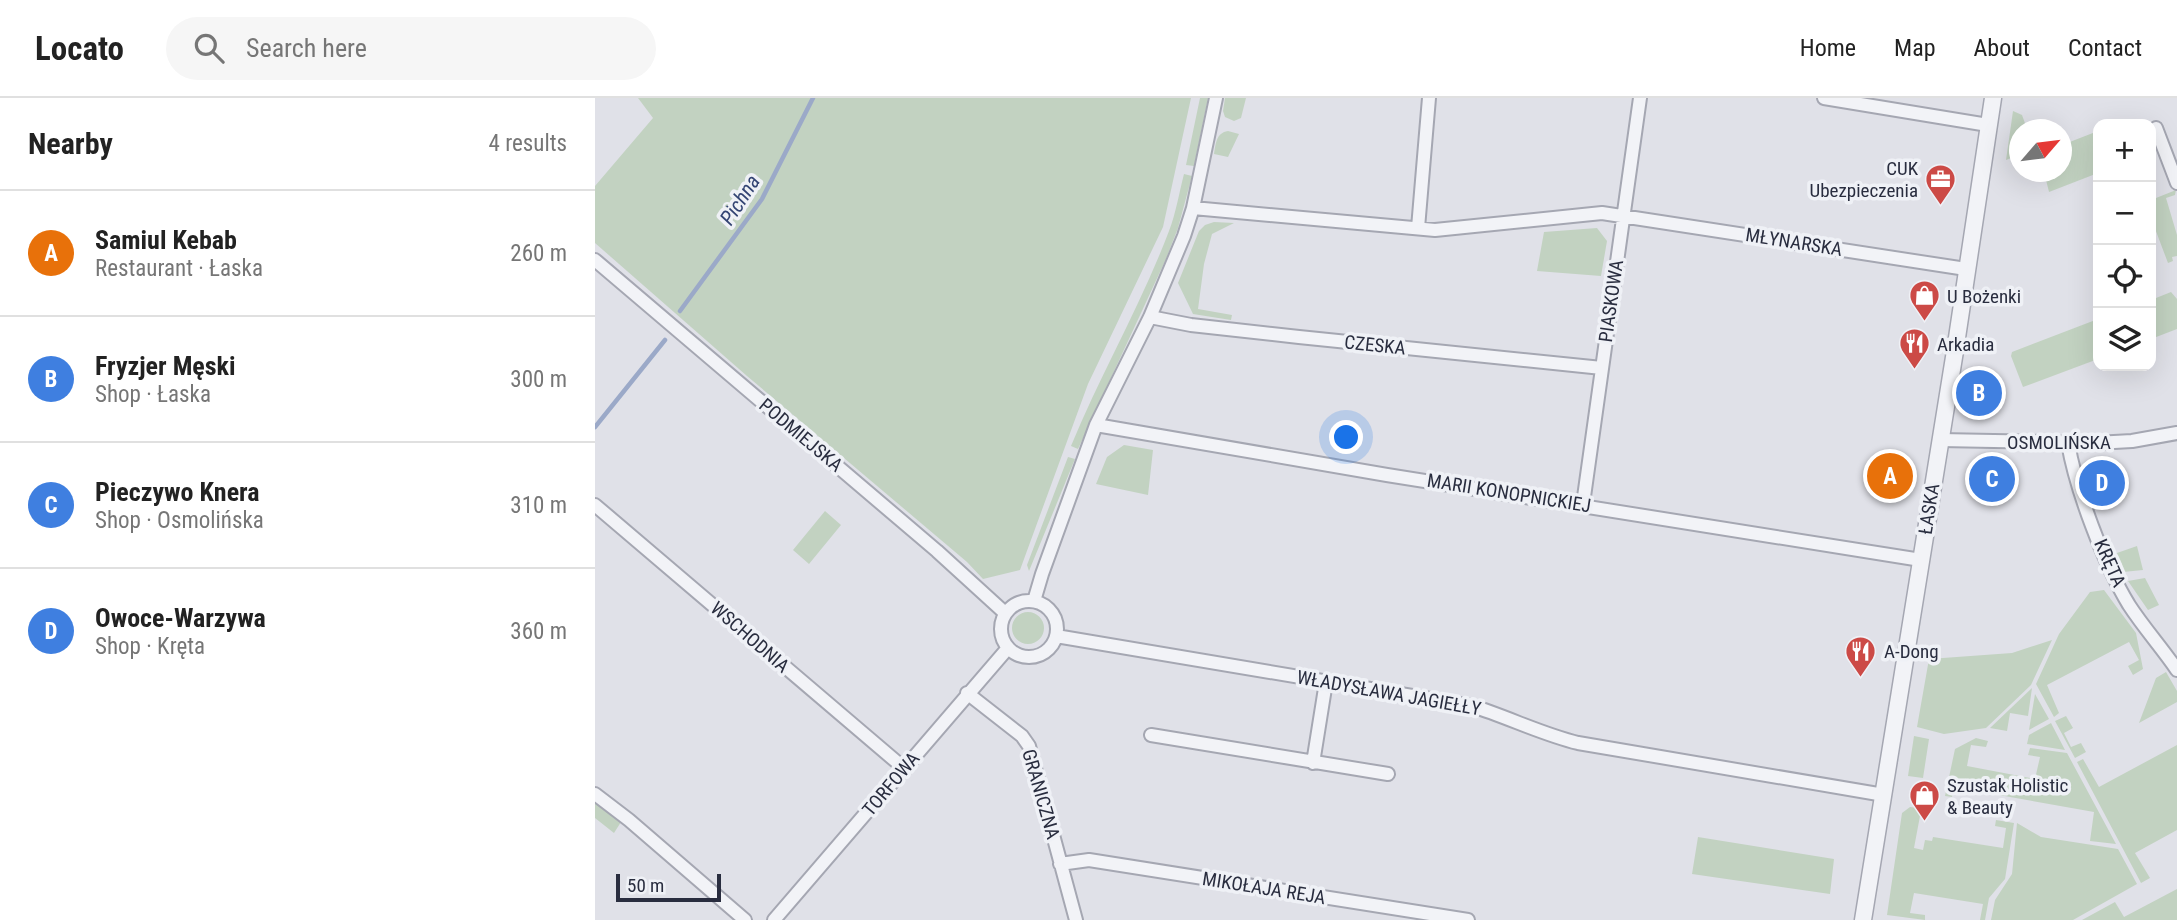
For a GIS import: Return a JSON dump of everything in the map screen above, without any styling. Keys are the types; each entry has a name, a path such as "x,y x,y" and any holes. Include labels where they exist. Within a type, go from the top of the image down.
{"street":[{"path":"1034,601 1096,425 1150,317 1184,236 1193,208 1216,98"},
{"path":"1418,229 1429,98"},
{"name":"PIASKOWA","path":"1583,504 1640,98"},
{"path":"1824,98 1988,125"},
{"name":"ŁASKA","path":"1863,920 1993,98"},
{"path":"2156,128 2177,183"},
{"name":"MŁYNARSKA","path":"1193,208 1435,230 1602,213 1966,269"},
{"name":"PODMIEJSKA","path":"595,260 937,551 1005,613"},
{"name":"CZESKA","path":"1150,317 1191,325 1602,368"},
{"name":"MARII KONOPNICKIEJ","path":"1096,425 1921,560"},
{"name":"OSMOLIŃSKA","path":"1940,440 2067,443 2132,441 2177,433"},
{"name":"KRĘTA","path":"2067,443 2081,494 2127,602 2177,670"},
{"name":"WSCHODNIA","path":"595,505 905,769"},
{"path":"1034,601 1043,604 1055,618 1056,636 1053,644 1040,655 1023,656 1008,648 1000,631 1005,613 1018,602 1034,601"},
{"name":"WŁADYSŁAWA JAGIEŁŁY","path":"1056,636 1472,706 1551,737 1578,743 1884,795"},
{"name":"TORFOWA","path":"774,920 1008,648"},
{"path":"1313,764 1326,681"},
{"name":"GRANICZNA","path":"967,693 1022,736 1029,746 1076,920"},
{"path":"1151,735 1313,764 1388,774"},
{"path":"595,794 745,920"},
{"name":"MIKOŁAJA REJA","path":"1060,864 1089,860 1468,920"}],"green space":[{"path":"638,98 1191,98 1163,227 1088,384 1020,570 983,579 967,562 595,243 595,186 653,118"},
{"path":"1200,98 1208,98 1194,166 1186,165"},
{"path":"1225,98 1246,98 1241,118 1234,121 1225,117"},
{"path":"2013,111 2022,115 2023,119 2012,119"},
{"path":"1228,131 1239,134 1228,157 1214,154 1219,136"},
{"path":"2093,133 2093,175 2049,192 2046,182 2072,182 2072,141"},
{"path":"1184,174 1192,176 1178,228 1078,449 1071,446 1158,258 1171,224"},
{"path":"2176,190 2175,195 2166,198 2177,235 2177,256 2172,257 2173,261 2168,263 2156,231 2156,198"},
{"path":"1214,222 1234,223 1212,234 1204,264 1198,309 1232,315 1231,320 1193,314 1178,283 1199,231"},
{"path":"1597,228 1607,241 1601,276 1537,271 1544,232"},
{"path":"2171,292 2177,299 2177,329 2156,337 2156,308 2156,298"},
{"path":"2093,321 2093,361 2023,387 2011,356 2012,352"},
{"path":"1124,445 1153,450 1148,495 1096,484 1107,457"},
{"path":"1068,457 1075,459 1029,571 1027,565"},
{"path":"825,511 841,525 809,564 793,550"},
{"path":"2137,546 2143,570 2123,572 2117,553"},
{"path":"2145,578 2159,605 2148,610 2128,581"},
{"path":"2104,590 2136,633 2143,669 2133,675 2128,666 2139,660 2129,642 2047,685 2059,713 2054,717 2036,684 2059,634 2090,592"},
{"path":"1028,612 1040,616 1044,628 1040,640 1028,644 1016,640 1012,628 1016,616"},
{"path":"2052,640 2031,685 1986,728 1944,734 1917,727 1929,659 2012,653"},
{"path":"2166,672 2177,691 2177,702 2139,723 2156,678"},
{"path":"2032,688 2028,716 2010,713 2007,731 1990,728"},
{"path":"2035,694 2049,719 2029,730"},
{"path":"2066,716 2073,728 2064,733 2071,747 2081,743 2086,752 2075,758 2055,721"},
{"path":"2051,723 2065,750 2027,744 2029,735"},
{"path":"1914,736 1929,739 1923,778 1908,776"},
{"path":"1976,738 1988,741 1986,747 1971,745 1967,766 2035,779 2040,757 2028,755 2030,748 2067,753 2116,844 2090,841 2094,812 1954,787 1952,797 1945,796 1955,749"},
{"path":"2177,745 2177,830 2135,853 2150,878 2141,883 2077,762 2083,759 2099,787"},
{"path":"595,802 621,822 614,833 595,818"},
{"path":"1910,807 1918,808 1920,816 1914,848 1923,850 1925,840 1932,841 1933,837 2003,848 2006,828 1995,826 1996,820 2014,823 2005,879 1989,898 1985,920 1980,920 1983,904 1914,893 1910,913 1925,915 1925,920 1887,915 1902,813"},
{"path":"2017,823 2041,837 2118,849 2137,884 2073,920 1991,920 1995,900 2012,874"},
{"path":"1698,837 1834,859 1830,894 1692,874"},
{"path":"2177,889 2177,920 2082,920 2115,902 2124,917"}],"waterway":[{"name":"Pichna","path":"680,311 762,199 813,98"},
{"name":"Pichna","path":"595,427 665,340"}],"place":[{"name":"CUK Ubezpieczenia","path":"1941,206"},
{"name":"U Bożenki","path":"1924,323"},
{"name":"Arkadia","path":"1914,371"},
{"name":"Fryzjer Męski","path":"1979,393"},
{"name":"Samiul Kebab","path":"1890,476"},
{"name":"Pieczywo Knera","path":"1992,479"},
{"name":"Owoce-Warzywa","path":"2102,483"},
{"name":"A-Dong","path":"1861,678"},
{"name":"Szustak Holistic & Beauty","path":"1924,823"}]}
